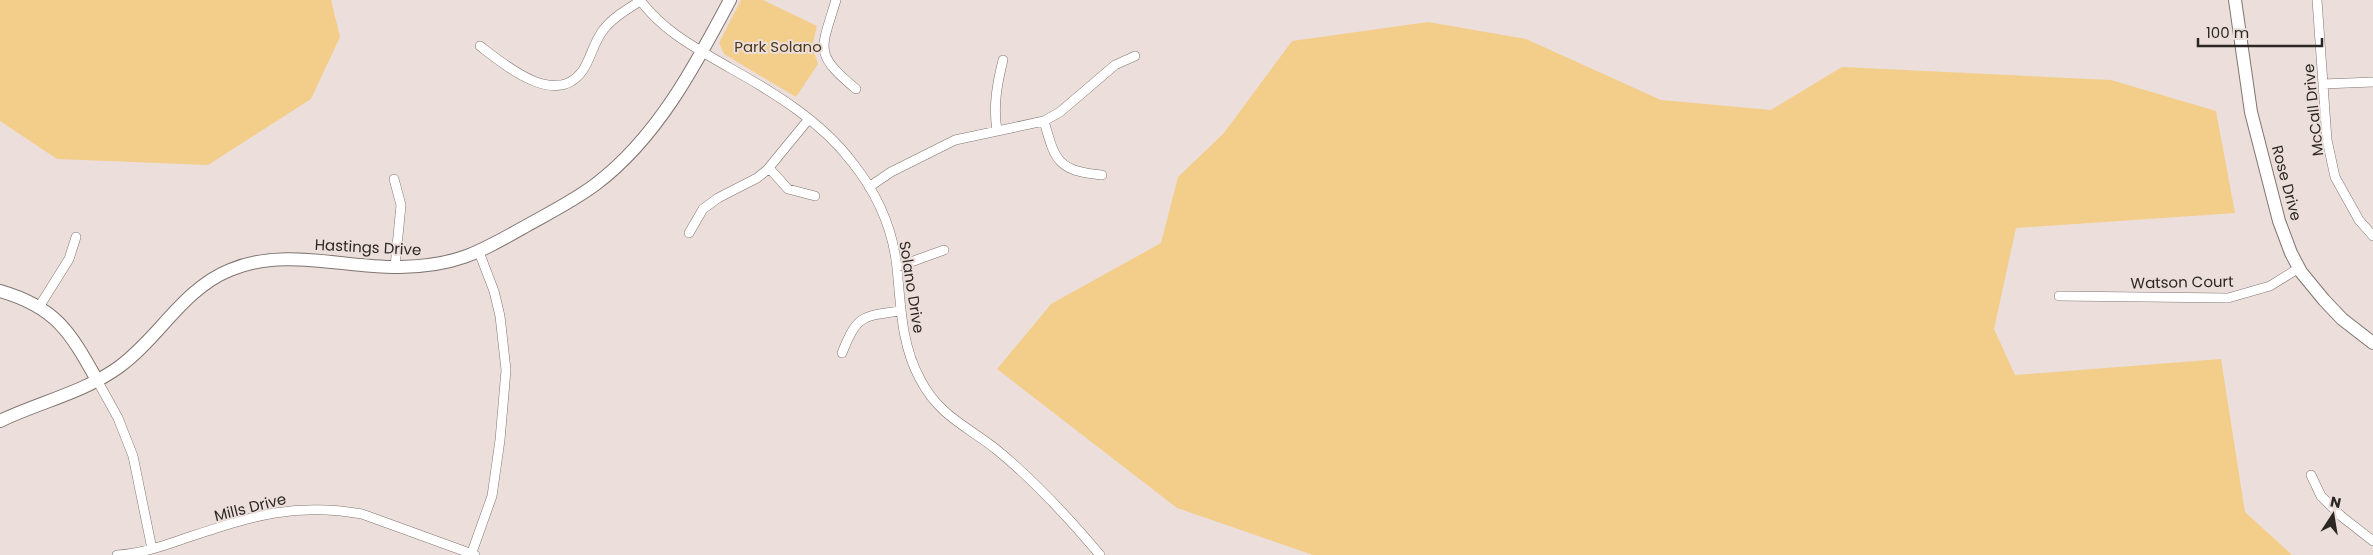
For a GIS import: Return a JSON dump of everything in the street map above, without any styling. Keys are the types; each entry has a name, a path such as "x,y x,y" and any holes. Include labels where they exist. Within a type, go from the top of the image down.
{"street":[{"name":"Solano Drive","path":"640,0 663,26 702,52 775,95 832,138 852,162 869,187 883,213 897,267 900,311 913,363 920,380 953,420 995,449 1064,512 1100,555"},
{"path":"480,46 524,77 551,86 561,85 574,79 584,69 603,30 640,0"},
{"name":"Hastings Drive","path":"0,421 74,392 117,368 132,356 194,292 229,270 265,260 289,259 395,267 445,264 479,252 595,185 621,162 656,122 702,52 730,0"},
{"path":"836,0 826,36 824,54 834,71 856,89"},
{"name":"Rose Drive","path":"2235,0 2251,112 2279,221 2299,268 2342,319 2373,343"},
{"name":"McCall Drive","path":"2317,0 2327,140 2336,177 2358,220 2373,236"},
{"path":"869,187 891,172 933,149 955,140 1044,121 1060,112 1116,65 1135,56"},
{"path":"996,131 994,113 997,83 1003,60"},
{"path":"2323,84 2373,82"},
{"path":"689,233 702,209 718,198 757,178 769,168 808,120"},
{"path":"1044,121 1056,157 1064,166 1084,173 1102,175"},
{"path":"769,168 788,189 815,196"},
{"path":"394,178 401,205 395,267"},
{"path":"39,307 70,259 76,238"},
{"path":"897,267 944,250"},
{"path":"472,554 492,496 500,440 506,370 500,316 494,291 479,252"},
{"name":"Watson Court","path":"2059,296 2228,298 2270,286 2299,268"},
{"path":"0,291 39,307 54,317 68,331 97,380 118,418 133,456 152,550"},
{"path":"842,353 852,330 859,321 869,315 900,311"},
{"path":"2311,475 2321,496 2373,541"},
{"name":"Mills Drive","path":"118,555 152,550 250,517 273,512 322,509 343,510 380,519 472,554"}],"green space":[{"path":"0,0 331,0 340,37 311,99 208,165 57,159 0,121"},
{"name":"Park Solano","path":"741,0 763,0 817,26 812,47 818,64 796,97 724,54 719,43"},
{"path":"1428,22 1526,39 1661,100 1771,110 1842,67 2111,80 2216,111 2235,213 2016,228 1994,329 2015,375 2221,359 2245,512 2292,555 1313,555 1177,508 997,369 1051,304 1161,243 1178,177 1224,133 1292,41"}]}
